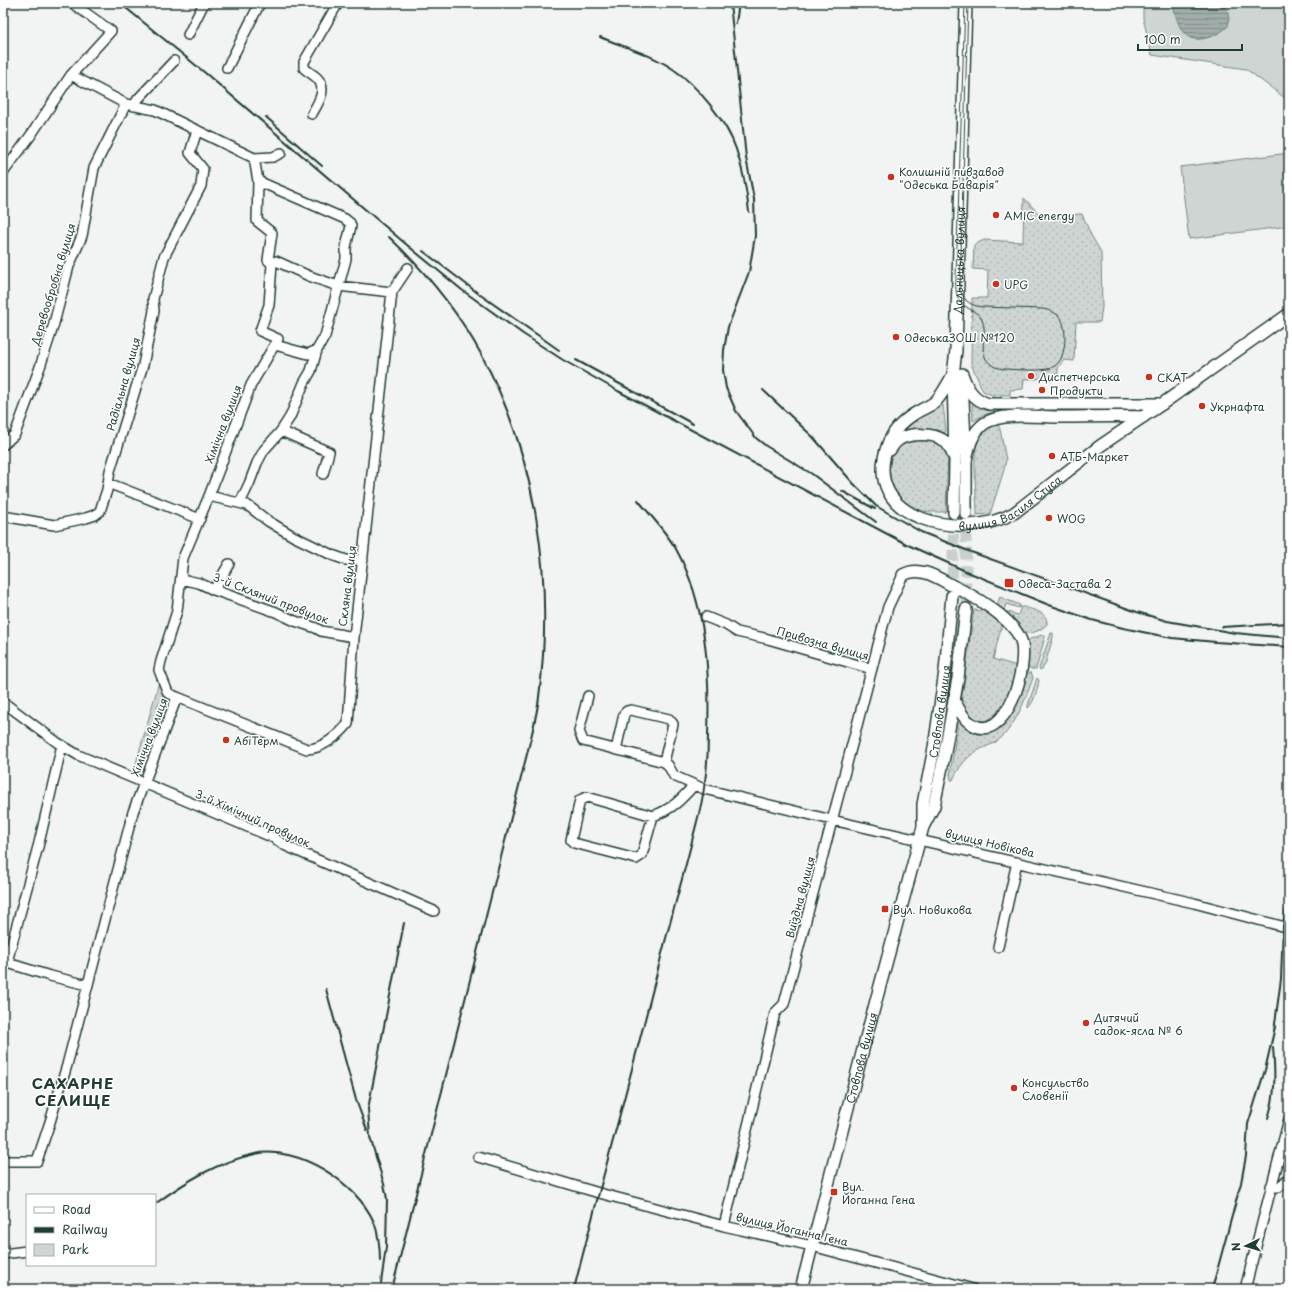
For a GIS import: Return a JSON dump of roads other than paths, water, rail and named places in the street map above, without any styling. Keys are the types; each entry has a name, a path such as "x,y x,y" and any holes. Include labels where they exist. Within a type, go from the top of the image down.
{"main road":[{"name":"Дальницька вулиця","path":"966,3 956,350 960,460 966,514"},
{"name":"вулиця Василя Стуса","path":"958,375 936,401 910,416 899,425 888,443 883,475 886,488 894,501 906,511 923,519 935,522 977,525 1001,520 1014,513 1100,446 1289,314"},
{"path":"958,375 979,401 989,404 1162,404"},
{"path":"885,457 895,442 900,439 911,435 926,435 938,437 944,440 960,460 978,429 995,419 1019,416 1143,417"},
{"name":"Дальницька вулиця","path":"954,513 960,460"},
{"path":"903,575 908,571 922,571 967,592 984,603 1011,625 1020,638 1023,653 1019,677 1010,706 1005,716 999,723 990,726 975,726 968,722 954,700"},
{"name":"Стовпова вулиця","path":"801,1289 867,1034 923,827 923,804 934,748 945,671 952,596"},
{"name":"Стовпова вулиця","path":"923,827 934,806 945,752 962,650 966,609"}],"street":[{"path":"3,173 7,161 31,135 71,75 111,31 72,3"},
{"path":"188,35 204,3"},
{"path":"227,68 260,3"},
{"path":"312,114 322,96 322,87 317,77 304,68 304,62 338,3"},
{"name":"Деревообробна вулиця","path":"3,446 15,434 40,367 69,266 82,236 94,168 130,105 138,99 174,61"},
{"path":"71,75 130,105 155,110 254,158 273,157 281,153"},
{"name":"Радіальна вулиця","path":"3,516 54,525 86,518 95,515 100,511 110,470 143,365 154,311 153,299 164,257 201,186 203,169 190,153 197,130"},
{"path":"254,158 258,181 257,221 272,233 268,260 272,264 268,305 260,331 278,339 276,345 308,354 317,350"},
{"path":"240,503 250,484 257,463 264,450 281,431 290,417 304,383 311,371 317,350 325,336 346,259 346,247 350,229 350,223 345,219 258,181"},
{"path":"272,264 276,261 309,276 338,286 392,292"},
{"name":"Скляна вулиця","path":"177,697 307,749 315,749 342,731 348,724 354,637 392,292 408,268"},
{"name":"Хімічна вулиця","path":"3,1161 37,1161 67,1065 133,812 177,697 168,693 160,670 161,661 177,611 183,558 209,496 250,385 276,345"},
{"path":"281,431 329,452 324,474"},
{"path":"108,483 200,519"},
{"path":"209,496 247,505 268,521 293,536 332,555 346,560 363,560"},
{"path":"214,590 229,564"},
{"name":"Виїздна вулиця","path":"724,1226 775,1013 784,1004 888,607 903,575"},
{"name":"3-й Скляний провулок","path":"181,579 199,583 214,590 276,612 320,631 354,637"},
{"name":"Привозна вулиця","path":"706,617 726,625 737,632 768,639 872,669"},
{"path":"588,696 579,731 583,741 616,750 664,762 673,724 668,719 631,710 627,711 624,714 616,750"},
{"name":"3-й Хімічний провулок","path":"3,702 62,746 78,755 274,838 286,846 434,911"},
{"path":"62,746 39,843 8,958 12,964 50,976 88,985"},
{"name":"вулиця Новікова","path":"664,762 668,765 674,776 692,789 712,791 1194,903 1289,928"},
{"path":"653,816 642,855 636,859 574,843 571,840 580,800 587,797 653,816 666,811 678,803 692,789"},
{"path":"998,947 1017,862"},
{"path":"1245,1289 1289,1119"},
{"name":"вулиця Йоганна Гена","path":"478,1157 601,1193 724,1226 812,1246 973,1289"},
{"path":"1271,1186 1279,1187 1289,1178"},
{"path":"3,1254 26,1251"}],"tunnel":[{"path":"952,594 954,516"},
{"path":"966,516 966,609"}],"tram line":[{"path":"965,3 956,293 960,302 977,313 982,320 984,325 983,350 986,359 991,364 999,368 1037,370 1048,369 1056,365 1062,356 1064,349 1065,335 1063,322 1058,315 1043,309 983,307 975,305 968,302 960,290 968,3"}],"railway":[{"path":"120,3 462,290 523,334 563,360 618,391 908,545 970,573 1049,605 1092,620 1172,638 1289,647"},
{"path":"730,3 746,158 754,199 755,236 749,272 728,327 724,350 723,370 726,388 736,411 756,438 766,446 812,474 876,522"},
{"path":"736,23 739,3"},
{"path":"600,37 647,55 665,64 692,84 701,94 726,127 732,138 741,165 749,212"},
{"path":"266,117 322,166"},
{"path":"389,237 428,277 462,322 481,354 500,394 516,435 528,477 537,521 542,565 544,609 543,653 539,697 534,724 392,1289"},
{"path":"423,251 479,294 559,350"},
{"path":"576,360 693,424"},
{"path":"763,390 813,437 853,483 876,506 921,532 971,552 1137,612 1167,621 1235,633 1289,638"},
{"path":"842,491 875,509"},
{"path":"574,1289 699,813 706,775 708,748 708,688 707,664 700,616 694,593 676,549 663,530 638,500"},
{"path":"1222,627 1289,623"},
{"path":"1274,1031 1281,979 1283,926 1289,892"},
{"path":"381,1283 386,1247 387,1199 370,1137 368,1109 404,923"},
{"path":"326,989 356,1100 367,1130"},
{"path":"1212,1289 1241,1183 1246,1156 1248,1124 1265,1070 1275,1027"},
{"path":"1268,1118 1271,1109 1274,1083 1273,1047"},
{"path":"156,1203 202,1174 228,1162 255,1154 272,1153 289,1155 307,1161 324,1170 354,1193 374,1222 379,1242 380,1261"}],"place":[{"name":"Колишній пивзавод \"Одеська Баварія\"","path":"891,177"},
{"name":"AMIC energy","path":"996,215"},
{"name":"UPG","path":"996,284"},
{"name":"ОдеськаЗОШ №120","path":"896,337"},
{"name":"Диспетчерська","path":"1031,376"},
{"name":"СКАТ","path":"1149,377"},
{"name":"Продукти","path":"1042,390"},
{"name":"Укрнафта","path":"1202,406"},
{"name":"АТБ-Маркет","path":"1052,456"},
{"name":"WOG","path":"1049,518"},
{"name":"Одеса-Застава 2","path":"1009,583"},
{"name":"АбіТерм","path":"226,740"},
{"name":"Вул. Новикова","path":"885,909"},
{"name":"Дитячий садок-ясла № 6","path":"1086,1023"},
{"name":"Консульство Словенії","path":"1014,1088"},
{"name":"Вул. Йоганна Гена","path":"834,1192"}],"district":[{"name":"САХАРНЕ СЕЛИЩЕ","path":"73,1090"}]}
